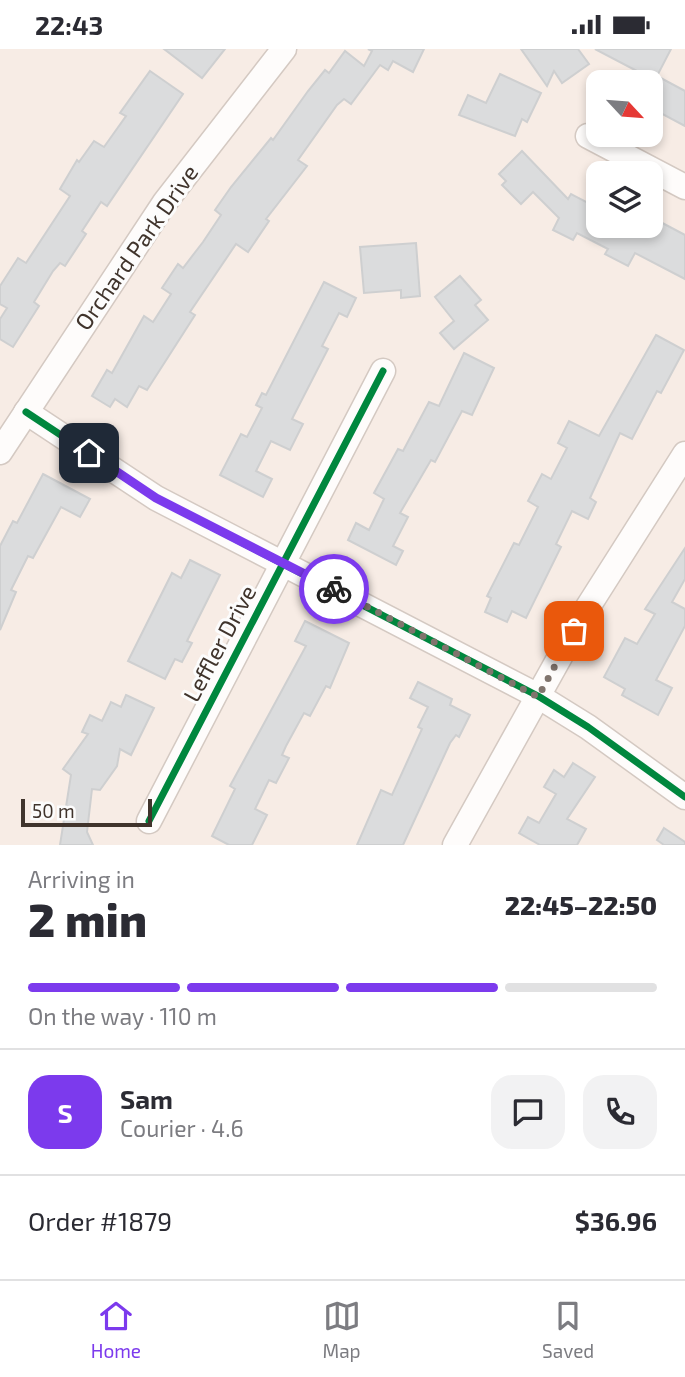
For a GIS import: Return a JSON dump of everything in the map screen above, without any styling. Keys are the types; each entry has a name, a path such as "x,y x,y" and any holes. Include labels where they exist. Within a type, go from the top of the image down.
{"street":[{"name":"Orchard Park Drive","path":"0,452 188,169 284,49"},
{"path":"607,147 685,187"},
{"name":"Leffler Drive","path":"149,821 383,371"},
{"path":"26,412 156,498 538,697 588,727 685,797"},
{"path":"455,845 614,562 685,454"}],"building":[{"path":"164,49 225,49 202,78"},
{"path":"368,49 424,49 413,72 393,61 388,70 380,65 351,104 344,99 337,105 298,160 307,166 266,219 269,221 248,252 236,244 190,312 195,315 147,390 139,386 127,407 115,399 110,407 92,396 107,370 112,373 144,316 153,322 171,294 162,288 178,264 183,268 203,242 221,215 215,210 231,187 271,138 273,140 325,70 329,73 345,51 364,66 372,51"},
{"path":"521,49 578,49 589,64 562,83 554,71 547,86"},
{"path":"595,49 671,49 660,70 635,70"},
{"path":"150,71 183,94 107,206 101,202 82,231 86,234 65,266 60,263 53,271 34,302 39,306 13,347 0,339 0,319 7,308 0,304 0,286 18,258 26,263 70,196 60,189 77,160 79,162 94,141 104,147 126,116 120,113"},
{"path":"500,74 541,93 527,122 522,119 515,136 459,115 468,95 486,103"},
{"path":"663,79 685,91 685,126 663,114"},
{"path":"522,151 568,199 571,194 586,202 586,238 577,233 573,240 553,230 559,218 533,192 521,204 502,185 506,181 499,174"},
{"path":"663,223 685,235 685,279 635,253 628,266 605,254 608,249 587,238 663,238"},
{"path":"416,243 420,296 401,298 401,290 364,293 360,247"},
{"path":"460,276 481,300 475,305 488,320 454,349 440,333 454,321 435,297"},
{"path":"324,282 356,298 347,317 339,313 322,346 328,349 292,419 303,424 290,450 271,441 256,471 272,479 263,497 220,475 241,434 247,437 262,408 256,405 262,393 266,395"},
{"path":"656,335 684,350 661,393 657,391 632,439 620,433 590,498 596,502 588,519 572,511 556,544 561,547 526,618 512,611 507,622 485,612 491,598 487,596 514,543 519,545 538,507 528,501 542,474 551,479 567,448 558,443 569,421 599,436"},
{"path":"464,353 494,368 472,415 462,411 435,462 431,460 400,513 408,517 393,546 403,551 396,565 348,540 356,523 369,530 384,499 374,493 398,449 403,451 429,402 439,406"},
{"path":"43,474 90,499 80,517 61,507 33,558 28,556 11,590 16,592 0,630 0,546 13,521 17,523"},
{"path":"685,548 685,579 672,602 685,609 685,626 656,680 672,688 658,715 622,695 625,689 604,677 625,638 637,644 655,614 645,609"},
{"path":"190,560 220,575 187,641 192,643 182,662 175,659 165,679 128,661 172,573 181,578"},
{"path":"305,621 349,643 330,688 326,686 310,716 304,713 282,755 289,758 276,783 269,780 255,809 267,815 252,845 229,845 212,836 235,789 230,786 306,646 295,641"},
{"path":"418,682 452,699 450,705 470,715 459,737 456,735 450,743 403,845 357,845 381,790 392,795 422,729 418,727 428,707 410,698"},
{"path":"126,695 154,708 131,755 120,749 117,766 100,790 92,789 87,832 93,845 60,845 71,775 63,769 88,734 82,732 90,715 102,721 111,702 121,707"},
{"path":"573,763 595,777 567,819 586,829 577,845 540,845 519,833 528,817 539,823 556,794 544,787 554,770 564,777"},
{"path":"664,828 685,842 685,845 664,845 657,840"}],"cycle path":[{"path":"149,821 383,371"},
{"path":"26,412 156,498 538,696 588,727 685,797"}],"way so far":[{"path":"334,589 538,697 574,631"}],"route":[{"path":"89,453 156,498 334,589"}]}
